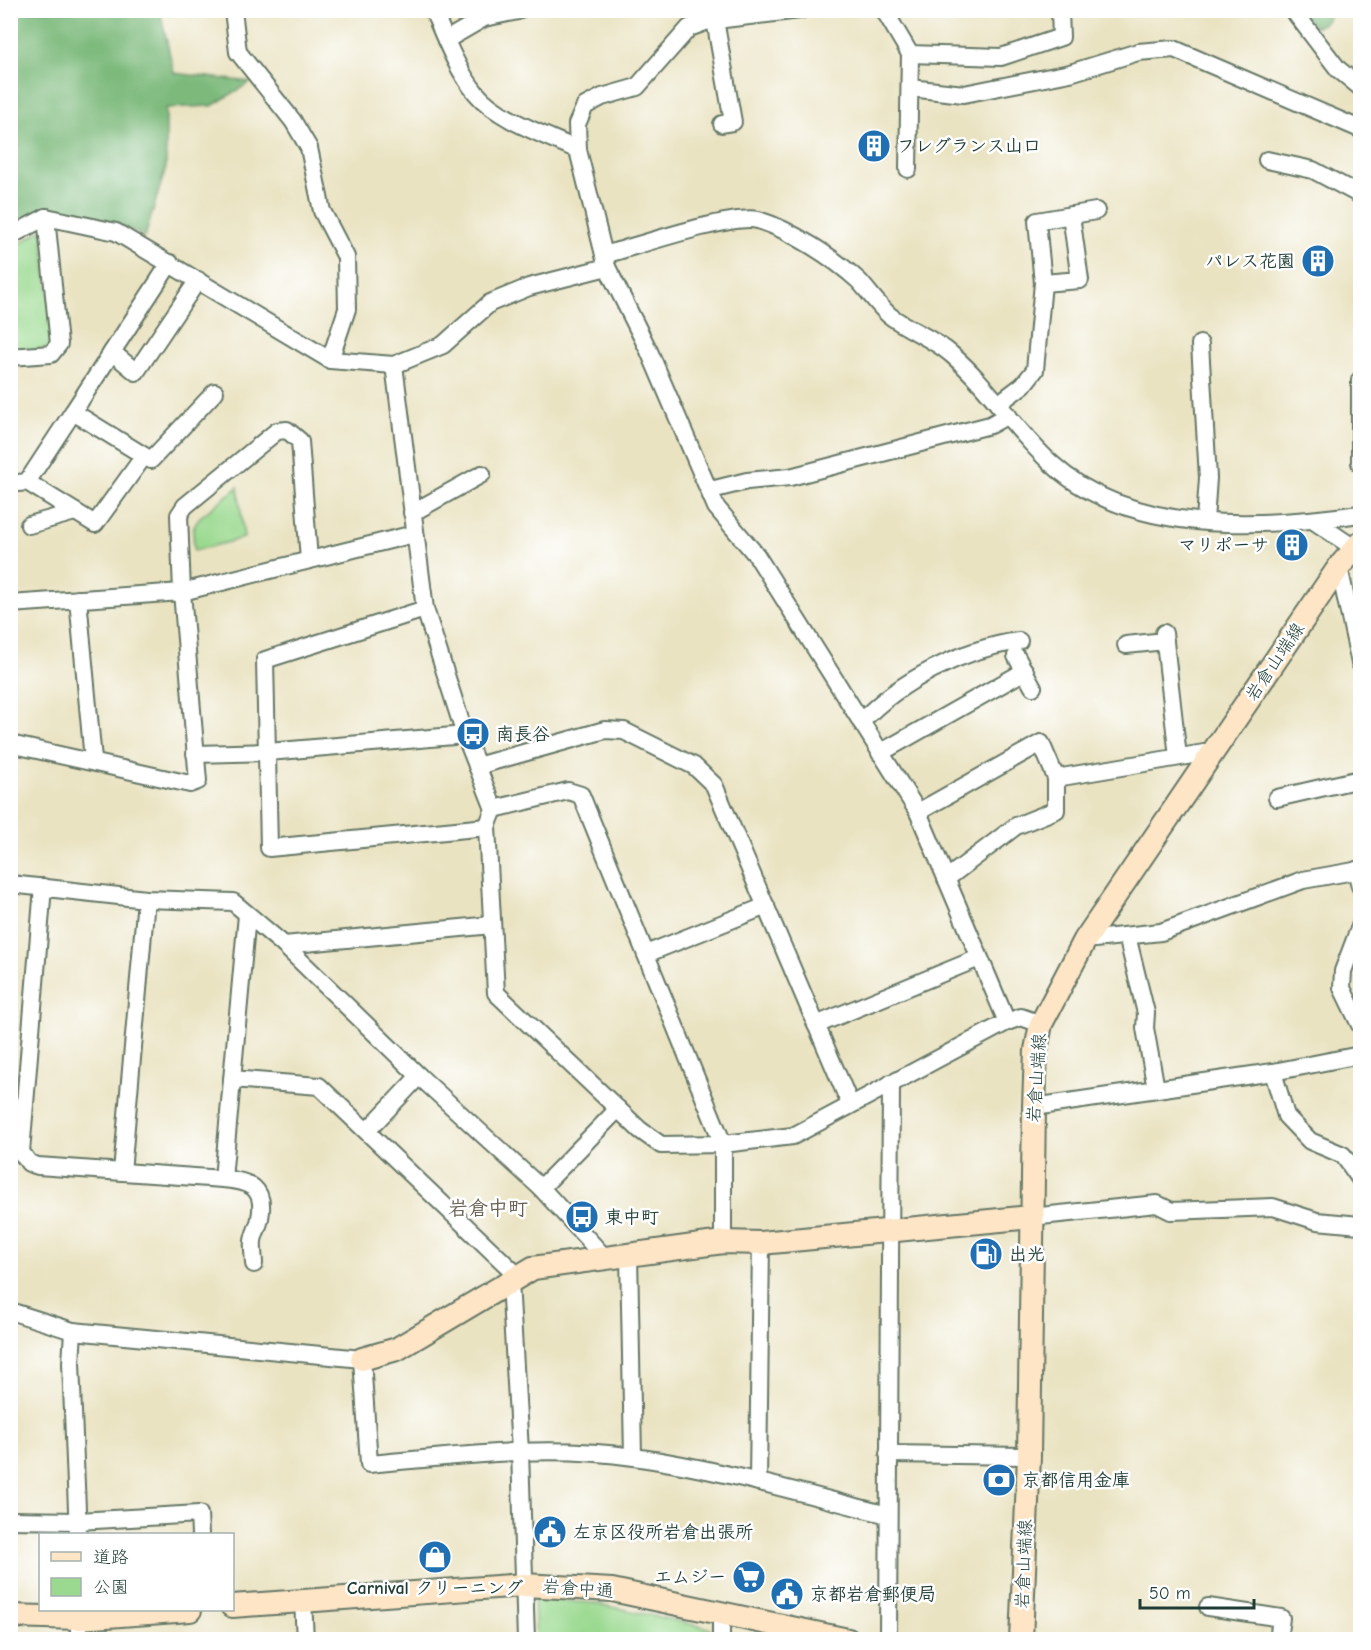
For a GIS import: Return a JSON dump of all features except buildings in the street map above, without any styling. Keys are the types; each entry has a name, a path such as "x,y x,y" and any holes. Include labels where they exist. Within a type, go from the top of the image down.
{"street":[{"path":"233,10 238,52 293,121 309,148 322,211 346,257 347,309 330,360"},
{"path":"433,10 446,40 477,94 495,110 578,150"},
{"path":"800,10 716,20 689,28 674,43 654,72 638,87 602,97 585,106 577,124 578,150 605,261 649,351 684,434 711,490 716,507 757,556 918,812 1007,1022"},
{"path":"884,10 910,54 908,169"},
{"path":"910,54 1001,57 1060,37 1060,10"},
{"path":"1293,10 1338,69 1360,87"},
{"path":"446,40 484,18 518,11"},
{"path":"716,20 733,122 722,124"},
{"path":"910,88 964,94 1070,73 1138,52 1174,50 1360,129"},
{"path":"1274,166 1313,171 1360,195"},
{"path":"711,490 747,481 790,477 990,425 1035,370 1043,283 1037,221 1096,212"},
{"path":"1043,283 1080,279 1071,215"},
{"path":"10,357 51,354 59,345 46,217"},
{"path":"10,236 46,217 116,232 170,262 330,360 394,365 443,345 490,303 529,287 715,224 757,220 812,246 857,280 890,315 950,353 1052,465 1102,498 1151,513 1248,525 1314,521 1360,514"},
{"path":"144,456 95,524 19,483 73,412 170,262"},
{"path":"112,352 136,372 198,280"},
{"path":"1200,344 1209,478 1205,521"},
{"path":"394,365 425,609 465,735 494,809 487,827 496,993 618,1109 661,1145 723,1144 793,1136 1007,1022 1022,1017 1041,1024"},
{"path":"1360,380 1360,463"},
{"path":"73,412 151,460 215,392"},
{"path":"10,744 93,760 190,784 198,781 182,592 179,515 185,506 277,431 287,430 300,441 309,560"},
{"path":"412,513 482,474"},
{"path":"29,525 75,512"},
{"path":"1314,521 1358,545"},
{"path":"10,604 182,592 414,534"},
{"name":"岩倉山端線","path":"1021,1640 1029,1456 1034,1107 1036,1050 1041,1024 1085,940 1216,751 1339,567 1358,545"},
{"path":"1339,567 1360,663"},
{"path":"78,599 93,760"},
{"path":"425,609 265,660 269,848 487,827"},
{"path":"1126,645 1164,637 1178,757"},
{"path":"861,722 876,706 913,681 947,664 997,644 1020,656 1033,687"},
{"path":"880,753 1020,656"},
{"path":"477,766 605,730 624,730 693,765 714,785 850,1104"},
{"path":"195,754 268,752 465,735"},
{"path":"918,812 1041,743 1056,778 1056,810 1016,826 946,879"},
{"path":"1056,778 1216,751"},
{"path":"1277,798 1360,779"},
{"path":"494,809 568,791 581,795 723,1144 723,1242"},
{"path":"1085,940 1161,932 1303,880 1359,875"},
{"path":"10,884 146,899 233,902 284,945 419,1076 541,1188 605,1258"},
{"path":"43,887 21,1152 29,1162 38,1166 244,1181 255,1187 260,1200 261,1218 253,1239 254,1264"},
{"path":"122,1172 146,899"},
{"path":"646,954 766,906"},
{"path":"223,1179 248,915"},
{"path":"284,945 492,925"},
{"path":"1360,926 1343,970 1342,988 1360,1025"},
{"path":"1128,936 1146,1013 1146,1028 1156,1089"},
{"path":"816,1025 979,957"},
{"path":"1034,1107 1273,1072 1358,1055 1360,1035"},
{"path":"1273,1072 1287,1116 1310,1141 1343,1155 1360,1179"},
{"path":"367,1131 419,1076"},
{"path":"232,1079 320,1086 515,1279 526,1640"},
{"path":"888,1640 891,1083"},
{"path":"541,1188 618,1109"},
{"path":"10,1311 73,1332 362,1359 396,1349 533,1268 723,1242 762,1243 1157,1204 1172,1211 1273,1208 1317,1221 1360,1226"},
{"path":"758,1482 762,1243"},
{"path":"629,1255 633,1456"},
{"path":"73,1332 71,1364 78,1528"},
{"path":"362,1359 369,1464 520,1451 633,1456 758,1482 888,1515"},
{"path":"888,1454 1029,1456"},
{"path":"10,1520 78,1528 199,1514 200,1533"},
{"name":"岩倉中通","path":"234,1606 524,1585 612,1590 848,1640"},
{"path":"303,1600 305,1640"},
{"path":"1208,1607 1281,1618 1278,1640"},
{"path":"10,1616 79,1622 181,1611"},
{"path":"721,1614 721,1640"}],"green space":[{"path":"11,11 160,11 174,73 251,82 212,106 166,108 166,167 145,237 118,224 45,208 11,225"},
{"path":"1301,11 1334,11 1324,23 1315,28"},
{"path":"42,230 53,340 46,349 11,351 11,248"},
{"path":"238,487 244,538 194,551 193,529 199,518"},
{"path":"534,1599 594,1603 705,1627 714,1631 714,1639 536,1639"}],"place":[{"name":"フレグランス山口","path":"874,146"},
{"name":"パレス花園","path":"1318,261"},
{"name":"マリポーサ","path":"1292,545"},
{"name":"南長谷","path":"473,734"},
{"name":"東中町","path":"582,1217"},
{"name":"出光","path":"986,1254"},
{"name":"京都信用金庫","path":"999,1480"},
{"name":"左京区役所岩倉出張所","path":"550,1532"},
{"name":"Carnival クリーニング","path":"435,1557"},
{"name":"エムジー","path":"749,1577"},
{"name":"京都岩倉郵便局","path":"787,1594"}],"district":[{"name":"岩倉中町","path":"488,1208"}]}
